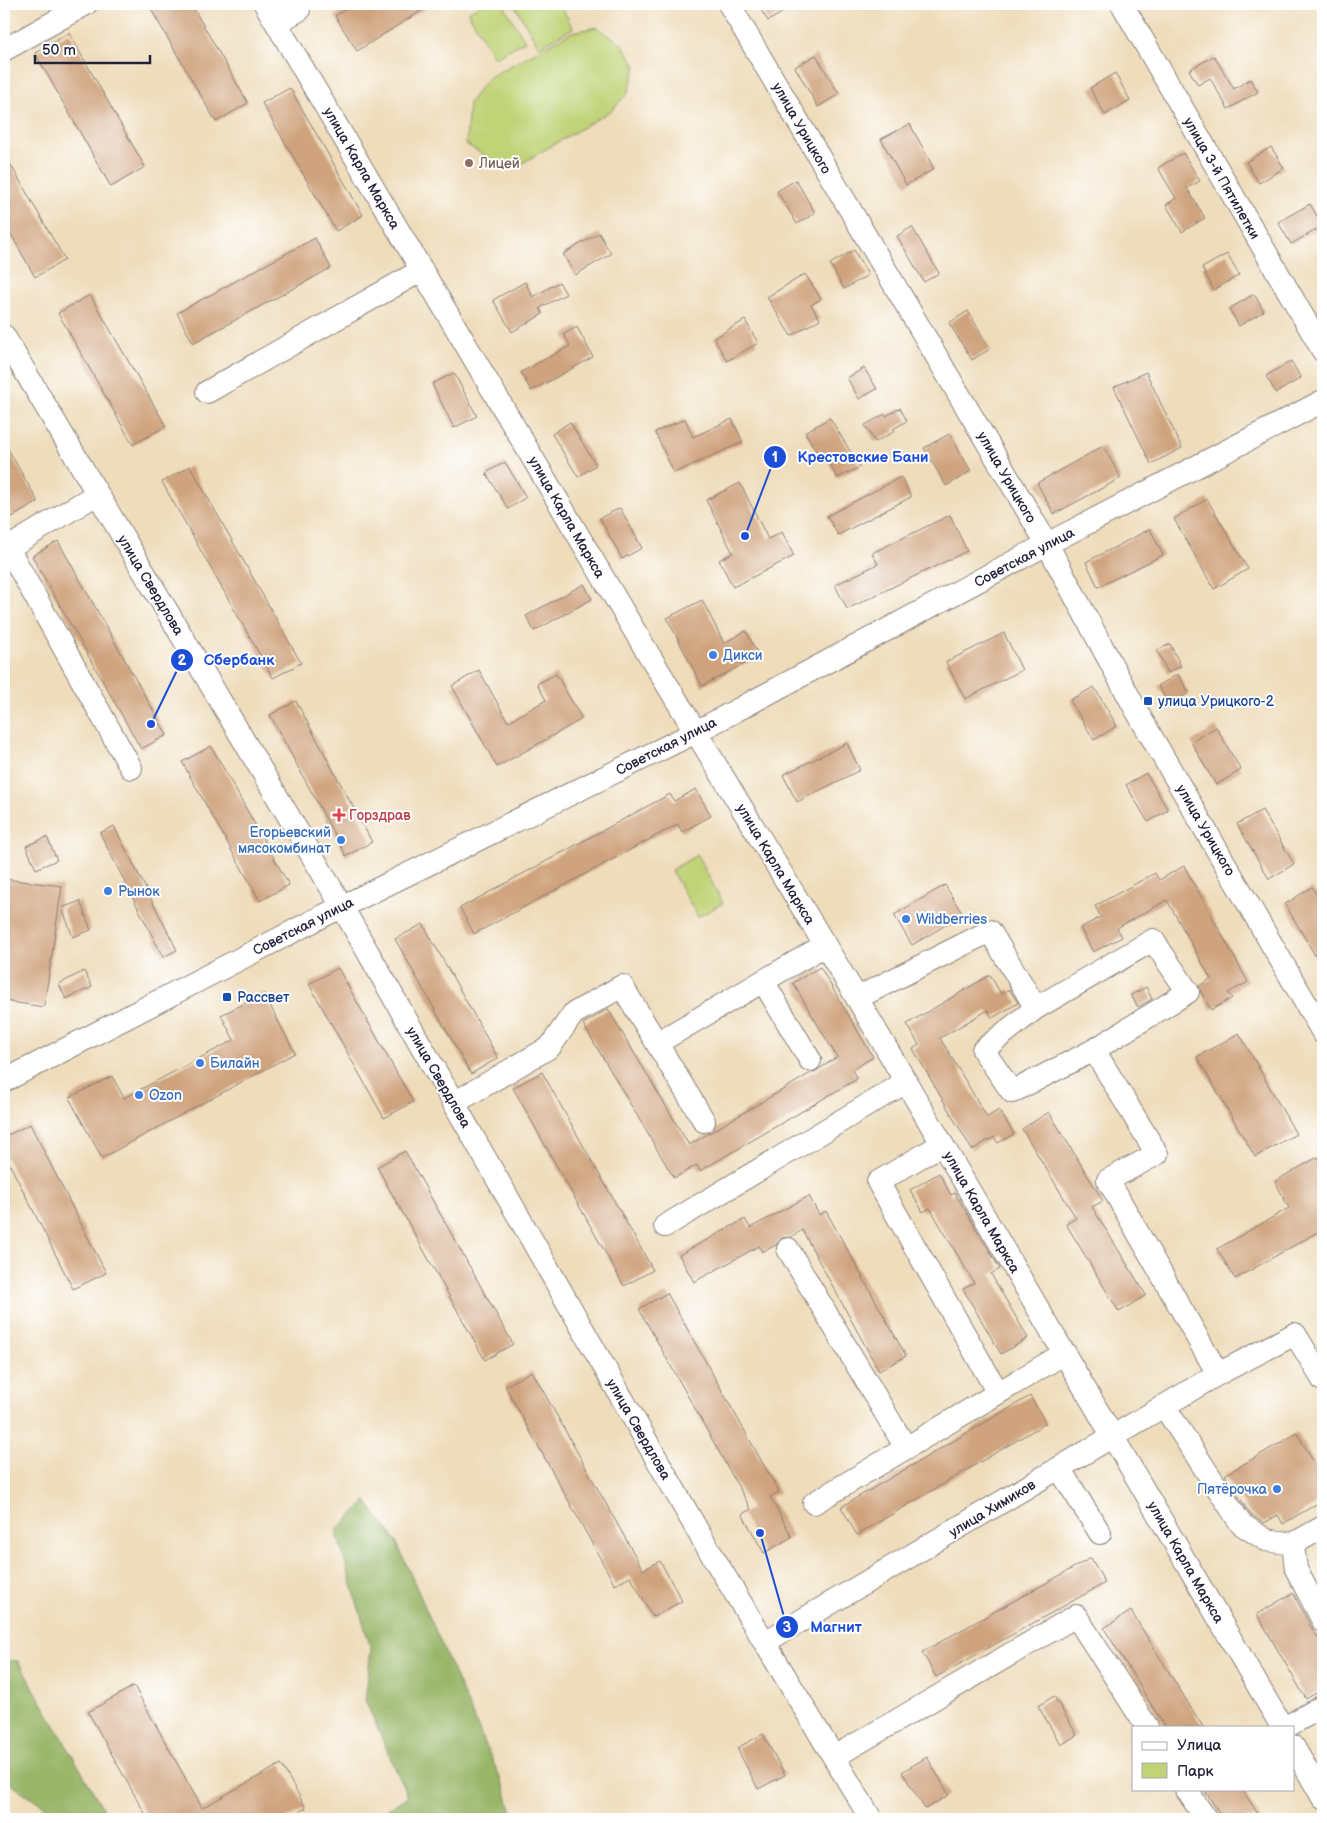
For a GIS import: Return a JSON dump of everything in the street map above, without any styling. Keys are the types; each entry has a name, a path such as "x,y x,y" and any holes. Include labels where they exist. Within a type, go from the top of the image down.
{"street":[{"path":"4,50 86,4"},
{"name":"улица Карла Маркса","path":"265,4 629,622 857,998 1281,1726"},
{"name":"улица Урицкого","path":"729,4 1047,544 1136,710 1323,1033"},
{"name":"улица 3-й Пятилетки","path":"1122,4 1323,351"},
{"path":"277,23 299,10"},
{"path":"208,392 422,270"},
{"name":"улица Свердлова","path":"4,336 342,907 700,1536 871,1819"},
{"name":"Советская улица","path":"4,1081 342,907 696,732 1047,544 1323,401"},
{"path":"97,494 8,548 131,768"},
{"path":"857,998 990,931 1036,1008"},
{"path":"1153,940 1188,992 1094,1050 1012,1092 983,1050 1036,1008 1153,940"},
{"path":"657,1043 825,945"},
{"path":"763,981 810,1060"},
{"path":"454,1103 550,1047 573,1014 622,986 704,1121"},
{"path":"1094,1050 1157,1154 1108,1180 1218,1374"},
{"path":"665,1226 906,1082"},
{"path":"942,1144 878,1182 998,1393"},
{"path":"788,1250 906,1448"},
{"name":"улица Химиков","path":"765,1642 1218,1374 1295,1334 1323,1380"},
{"path":"814,1503 1065,1353"},
{"path":"1164,1406 1241,1524 1266,1540 1293,1544 1323,1527"},
{"path":"1059,1468 1100,1533"},
{"path":"1293,1544 1296,1569 1323,1621"},
{"path":"834,1757 1076,1616 1146,1726"},
{"path":"1288,1726 1323,1706"},
{"path":"1294,1748 1323,1798"},
{"path":"1187,1790 1206,1819"}],"green space":[{"path":"482,4 503,4 525,41 494,58 468,12"},
{"path":"514,4 560,4 573,28 539,47"},
{"path":"597,27 623,45 636,66 628,93 612,110 519,165 494,162 466,144 469,103 488,78 572,32"},
{"path":"697,855 723,903 698,917 671,870"},
{"path":"366,1501 396,1541 505,1789 514,1819 369,1819 408,1797 365,1700 371,1649 336,1531"},
{"path":"4,1660 18,1661 109,1819 64,1819 4,1780"}],"building":[{"path":"148,4 191,4 248,103 216,122"},
{"path":"354,4 432,4 357,51 335,16"},
{"path":"757,4 797,4 768,21"},
{"path":"69,33 145,167 111,187 35,53"},
{"path":"816,55 839,94 818,107 795,67"},
{"path":"1214,56 1234,89 1250,79 1258,92 1228,109 1210,78 1198,85 1189,70"},
{"path":"1115,73 1130,100 1105,115 1090,88"},
{"path":"290,88 363,215 336,231 262,103"},
{"path":"910,124 934,169 906,185 881,139"},
{"path":"1271,147 1284,168 1259,183 1246,162"},
{"path":"4,153 65,260 35,277 4,222"},
{"path":"1183,153 1200,181 1187,188 1205,218 1182,232 1166,205 1176,198 1158,168"},
{"path":"796,180 815,213 797,224 777,191"},
{"path":"1310,204 1323,226 1291,244 1278,222"},
{"path":"912,227 939,273 924,282 897,236"},
{"path":"599,233 611,254 575,275 563,254"},
{"path":"315,238 331,268 193,343 177,313"},
{"path":"854,250 868,275 844,289 830,264"},
{"path":"1227,254 1239,275 1214,290 1202,268"},
{"path":"805,274 821,299 811,305 820,319 791,336 767,297"},
{"path":"525,282 533,297 559,282 566,294 540,308 543,314 512,332 493,300"},
{"path":"1254,294 1264,311 1239,326 1229,309"},
{"path":"90,295 166,426 133,445 58,313"},
{"path":"968,311 990,349 972,360 949,323"},
{"path":"745,320 758,343 727,361 714,338"},
{"path":"577,327 593,357 531,391 521,372 570,346 564,334"},
{"path":"1291,361 1301,378 1276,393 1266,376"},
{"path":"864,368 877,389 859,399 847,378"},
{"path":"1146,372 1182,448 1151,464 1114,387"},
{"path":"454,373 477,416 454,428 432,384"},
{"path":"900,408 907,421 893,429 895,431 875,442 865,425"},
{"path":"830,418 860,467 837,478 824,453 819,456 805,432"},
{"path":"685,419 693,437 732,419 743,442 674,473 655,432"},
{"path":"570,422 596,465 578,477 552,434"},
{"path":"949,434 971,471 946,486 924,448"},
{"path":"4,442 38,502 12,517 4,501"},
{"path":"1103,446 1121,478 1054,514 1037,483"},
{"path":"505,462 526,497 508,509 486,473"},
{"path":"190,466 301,663 273,678 162,482"},
{"path":"901,477 911,497 838,535 827,516"},
{"path":"740,483 768,539 782,532 794,556 733,587 719,560 733,553 706,500"},
{"path":"1207,499 1248,569 1214,589 1174,519"},
{"path":"620,508 642,548 622,559 600,518"},
{"path":"950,515 967,551 847,609 835,585 878,564 872,553"},
{"path":"1150,529 1163,555 1098,587 1086,562"},
{"path":"58,541 167,735 141,749 32,556"},
{"path":"584,584 592,599 534,631 526,616"},
{"path":"702,600 724,643 746,631 759,656 702,686 667,618"},
{"path":"1004,633 1022,670 965,699 946,662"},
{"path":"1170,644 1181,666 1168,673 1157,650"},
{"path":"479,670 508,722 546,700 537,684 556,674 582,719 497,767 452,686"},
{"path":"1178,674 1189,693 1169,704 1158,686"},
{"path":"1094,687 1117,726 1094,740 1070,700"},
{"path":"296,701 372,842 346,856 270,715"},
{"path":"1216,727 1241,770 1216,785 1191,742"},
{"path":"847,743 860,770 797,802 783,775"},
{"path":"211,746 289,885 260,901 182,762"},
{"path":"1146,773 1168,810 1148,822 1126,785"},
{"path":"696,789 711,816 682,832 678,824 474,934 460,908 670,794 674,801"},
{"path":"1262,810 1294,864 1269,879 1237,824"},
{"path":"114,826 177,950 163,957 100,833"},
{"path":"47,837 57,860 36,869 26,846"},
{"path":"1184,866 1248,982 1228,993 1232,998 1211,1010 1199,986 1211,979 1167,900 1117,928 1122,937 1093,952 1080,928 1101,917 1095,906 1155,873 1159,880"},
{"path":"4,879 62,886 44,1007 4,1001"},
{"path":"945,885 963,915 912,945 894,915"},
{"path":"1312,887 1323,906 1323,969 1285,904"},
{"path":"80,901 91,930 73,937 62,908"},
{"path":"423,924 498,1058 471,1074 395,939"},
{"path":"820,967 873,1057 852,1070 857,1079 700,1171 697,1165 674,1178 583,1024 608,1009 689,1145 837,1057 793,983"},
{"path":"338,968 413,1102 384,1118 309,984"},
{"path":"84,971 92,987 66,999 59,984"},
{"path":"990,975 1001,994 1009,989 1018,1003 992,1018 988,1010 940,1038 987,1117 999,1110 1014,1134 998,1143 994,1137 972,1150 913,1049 919,1045 907,1024"},
{"path":"1146,987 1152,999 1138,1007 1131,995"},
{"path":"264,994 295,1053 102,1158 69,1098 112,1076 124,1098 234,1040 221,1015"},
{"path":"1239,1033 1296,1134 1255,1157 1197,1057"},
{"path":"542,1072 653,1270 624,1286 513,1088"},
{"path":"1049,1112 1103,1201 1092,1207 1146,1295 1119,1312 1066,1224 1076,1218 1022,1129"},
{"path":"30,1124 106,1273 73,1289 4,1153 4,1137"},
{"path":"405,1151 513,1344 485,1360 377,1167"},
{"path":"1318,1157 1323,1166 1323,1229 1235,1279 1217,1249 1289,1208 1275,1181"},
{"path":"939,1173 951,1195 955,1193 1000,1269 991,1274 1028,1338 1001,1354 963,1289 974,1283 930,1208 923,1212 910,1190"},
{"path":"809,1196 819,1215 826,1211 906,1356 879,1371 802,1230 791,1237 782,1238 776,1245 762,1252 759,1246 694,1282 679,1255 745,1219 750,1228"},
{"path":"667,1293 779,1492 770,1497 792,1537 764,1553 742,1514 751,1509 639,1309"},
{"path":"532,1371 643,1570 660,1561 682,1601 653,1617 630,1576 615,1585 505,1386"},
{"path":"1030,1396 1046,1423 857,1535 841,1507"},
{"name":"Пятёрочка","path":"1297,1433 1323,1478 1323,1500 1283,1524 1278,1515 1264,1523 1250,1514 1225,1475"},
{"path":"1091,1558 1105,1583 936,1677 922,1652"},
{"path":"1293,1593 1323,1645 1323,1689 1306,1699 1257,1614"},
{"path":"1131,1611 1202,1726 1164,1726 1104,1628"},
{"path":"134,1686 202,1808 281,1764 306,1808 286,1819 148,1819 88,1712"},
{"path":"1054,1696 1077,1735 1061,1745 1038,1706"},
{"path":"763,1734 785,1775 758,1789 737,1748"},
{"path":"927,1757 949,1795 925,1809 902,1772"},
{"path":"1205,1790 1243,1790 1261,1819 1223,1819"}],"place":[{"name":"Лицей","path":"469,163"},
{"name":"Крестовские Бани","path":"745,536"},
{"name":"Дикси","path":"713,655"},
{"name":"улица Урицкого-2","path":"1148,701"},
{"name":"Сбербанк","path":"151,724"},
{"name":"Горздрав","path":"339,815"},
{"name":"Егорьевский мясокомбинат","path":"341,840"},
{"name":"Рынок","path":"108,891"},
{"name":"Wildberries","path":"906,919"},
{"name":"Рассвет","path":"227,997"},
{"name":"Билайн","path":"200,1063"},
{"name":"Ozon","path":"139,1095"},
{"name":"Пятёрочка","path":"1277,1489"},
{"name":"Магнит","path":"760,1533"}]}
